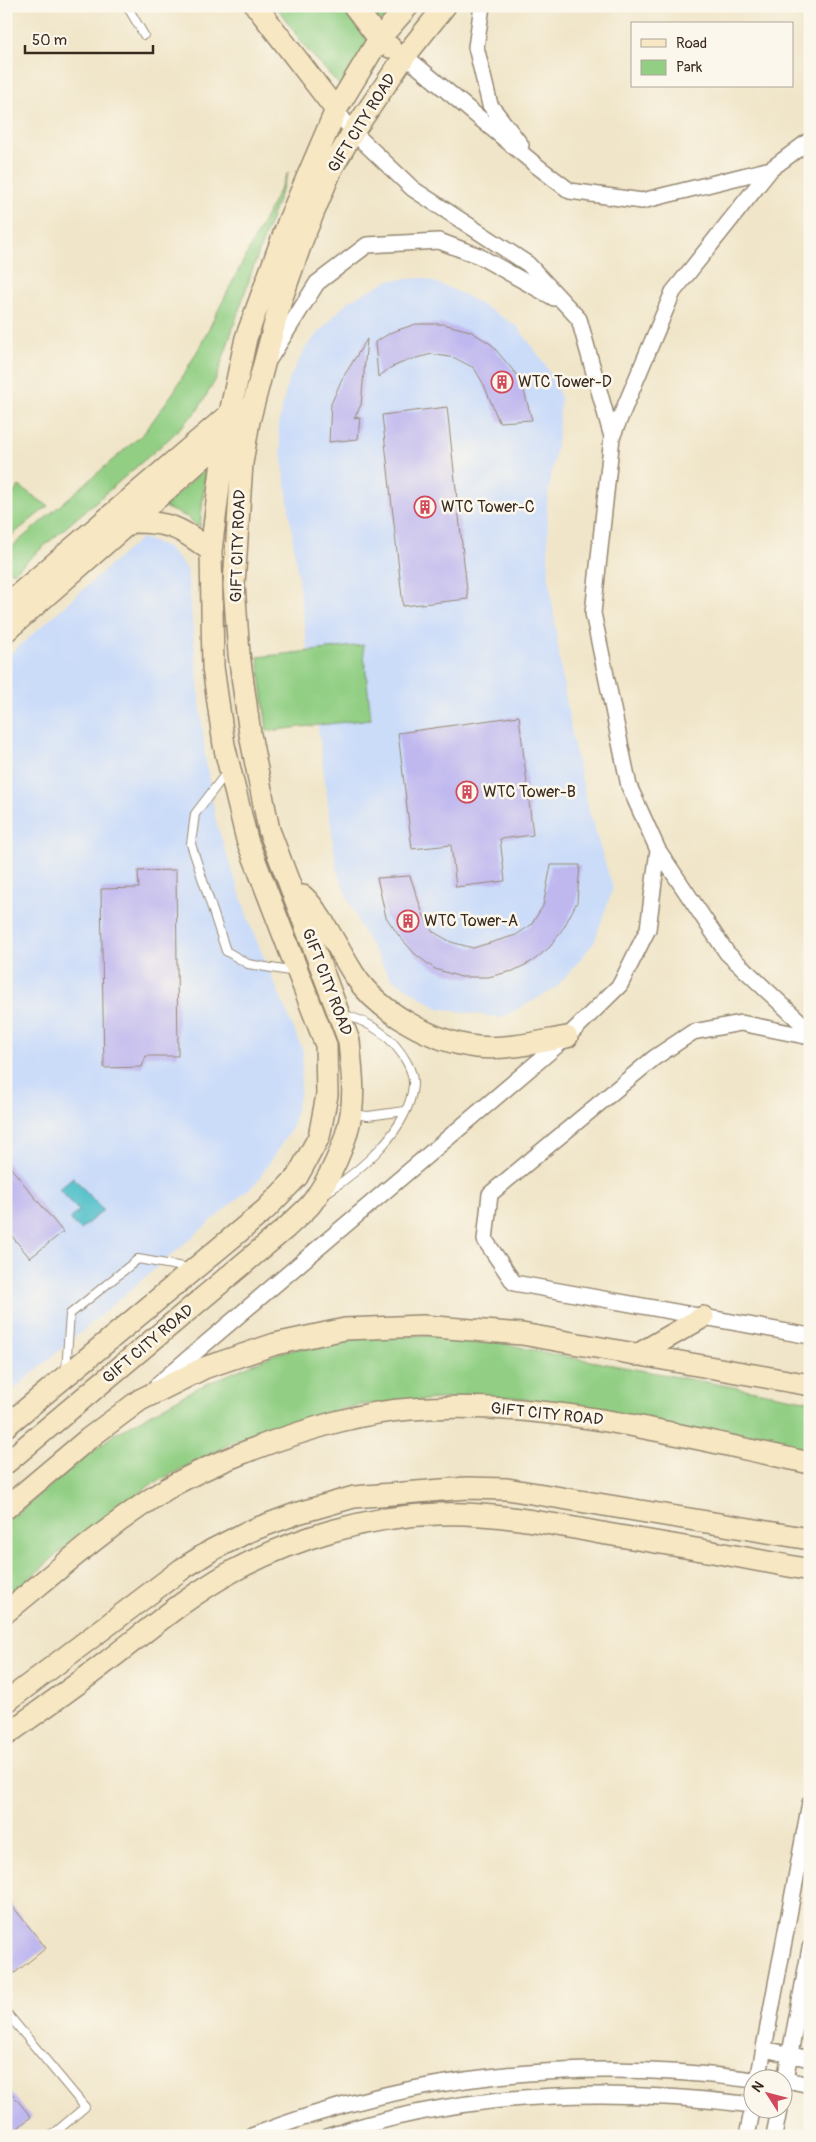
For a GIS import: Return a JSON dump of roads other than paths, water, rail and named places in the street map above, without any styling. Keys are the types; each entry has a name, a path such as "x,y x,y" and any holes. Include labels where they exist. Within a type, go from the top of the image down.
{"street":[{"name":"GIFT CITY ROAD","path":"256,6 336,110"},
{"name":"GIFT CITY ROAD","path":"354,6 379,39 404,56"},
{"name":"GIFT CITY ROAD","path":"6,1463 286,1228 311,1204 329,1174 341,1146 351,1113 352,1077 349,1041 269,830 250,734 239,654 234,585 242,463 239,417 246,338 289,220 336,110 379,39 408,6"},
{"name":"GIFT CITY ROAD","path":"239,417 260,380 281,300 303,238 332,168 353,132 404,56 445,6"},
{"path":"482,6 476,47 490,105 537,166"},
{"path":"404,56 570,191 642,201 771,169"},
{"path":"336,110 353,132 414,189 528,264 579,319 612,437"},
{"path":"810,140 771,169 673,292 612,437 593,613 629,786 658,850 728,953 810,1031"},
{"path":"260,380 317,283 367,245 439,241 479,256 567,306"},
{"path":"6,631 225,437 239,417"},
{"path":"8,601 239,417"},
{"name":"GIFT CITY ROAD","path":"6,1426 266,1210 297,1177 319,1137 327,1095 326,1045 300,973 247,840 230,768 213,667 211,550 225,437"},
{"name":"GIFT CITY ROAD","path":"128,522 156,522 180,530 188,533 211,550"},
{"path":"6,1508 88,1438 140,1400 567,1037 620,986 648,929 658,850"},
{"path":"290,888 305,898 356,977 374,1000 398,1016 434,1035 476,1046 510,1046 567,1037"},
{"path":"810,1037 741,1023 693,1032 654,1058 490,1194 485,1240 514,1283 810,1336"},
{"path":"637,1355 703,1317"},
{"path":"140,1400 204,1368 275,1344 345,1329 423,1326 522,1334 810,1385"},
{"name":"GIFT CITY ROAD","path":"6,1612 106,1530 169,1488 226,1459 308,1429 361,1416 410,1409 487,1407 582,1415 810,1463"},
{"path":"6,1702 160,1585 212,1550 246,1532 298,1513 354,1497 467,1488 507,1489 810,1539"},
{"path":"6,1735 104,1664 158,1621 200,1591 234,1571 305,1539 388,1518 456,1514 544,1522 810,1570"},
{"path":"759,2070 810,1803"},
{"path":"787,2070 810,1948"},
{"path":"764,2049 810,2059"},
{"path":"252,2136 326,2110 375,2097 431,2085 517,2073 565,2069 642,2069 744,2077"},
{"path":"794,2084 810,2085"},
{"path":"329,2136 426,2111 519,2098 613,2094 660,2095 744,2103"},
{"path":"747,2136 750,2120"},
{"path":"774,2136 777,2120"}],"lane":[{"path":"127,6 144,36"},
{"path":"230,768 196,814 191,844 226,951 248,964 300,973"},
{"path":"311,1204 341,1184 386,1144 405,1111 413,1084 404,1056 388,1038 358,1018 339,1014"},
{"path":"351,1113 368,1116 405,1111"},
{"path":"66,1376 70,1314 138,1259 194,1269"},
{"path":"6,2012 85,2107 51,2136"}],"water":[{"path":"73,1177 103,1210 80,1230 70,1219 79,1211 59,1189"}],"place":[{"name":"WTC Tower-D","path":"502,382"},
{"name":"WTC Tower-C","path":"425,507"},
{"name":"WTC Tower-B","path":"467,792"},
{"name":"WTC Tower-A","path":"408,921"}]}
